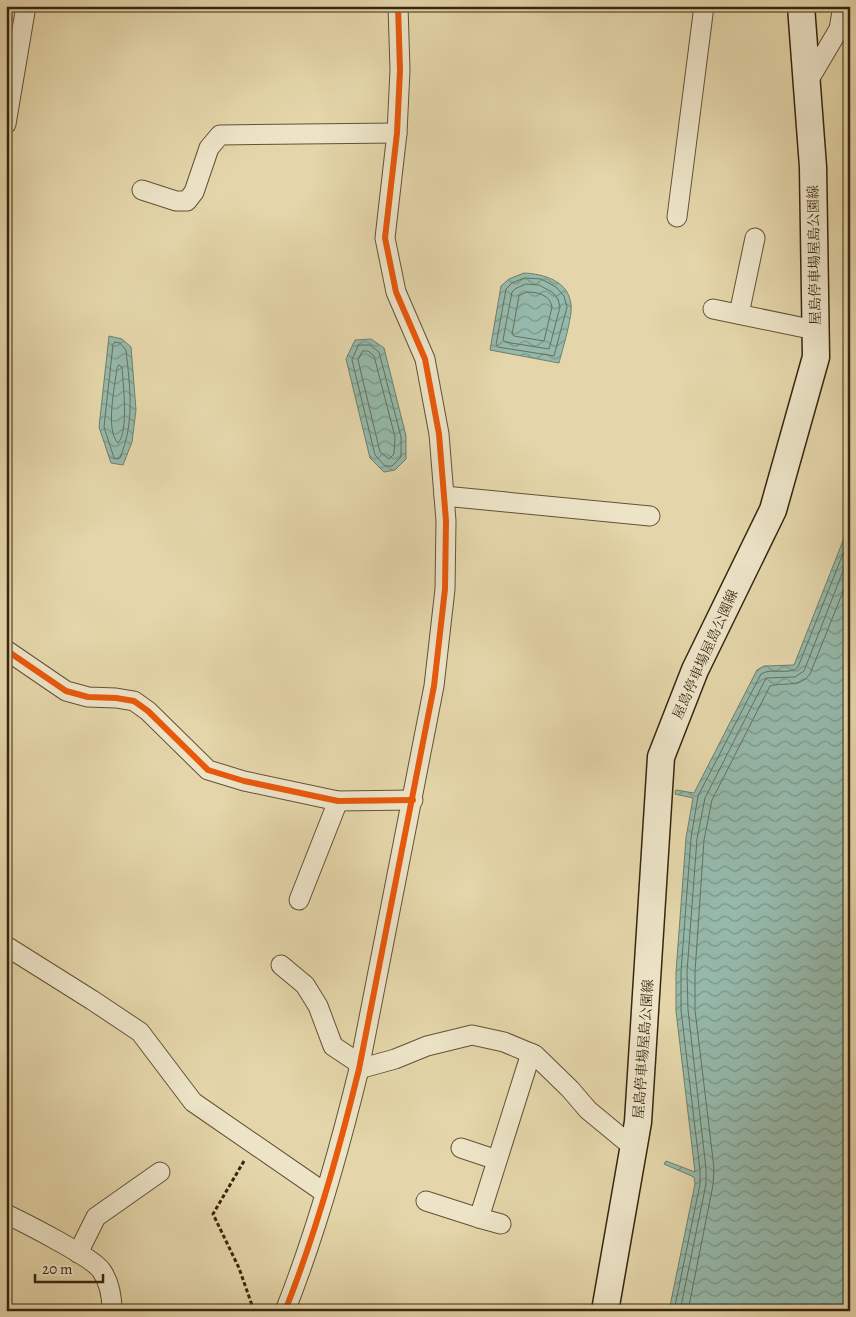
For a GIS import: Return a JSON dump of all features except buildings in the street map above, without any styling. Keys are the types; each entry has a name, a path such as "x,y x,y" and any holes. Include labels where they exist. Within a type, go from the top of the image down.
{"main road":[{"name":"屋島停車場屋島公園線","path":"605,1311 638,1122 661,757 695,670 773,510 816,357 813,167 801,6"}],"street":[{"path":"6,124 26,6"},
{"path":"285,1311 305,1261 344,1130 359,1067 434,686 445,589 446,521 438,434 425,359 396,292 385,238 397,133 400,70 398,6"},
{"path":"677,217 704,6"},
{"path":"807,83 839,29 843,6"},
{"path":"142,190 176,200 187,201 194,192 209,148 220,135 397,133"},
{"path":"739,314 755,238"},
{"path":"712,309 815,330"},
{"path":"444,496 650,516"},
{"path":"6,650 66,691 88,697 134,701 148,711 208,770 244,781 338,800 413,800"},
{"path":"298,900 338,800"},
{"path":"6,946 140,1032 193,1102 325,1193"},
{"path":"281,965 306,986 318,1006 333,1046 359,1067"},
{"path":"359,1067 395,1059 427,1046 472,1035 504,1042 535,1055 570,1089 588,1110 609,1125 634,1148"},
{"path":"479,1218 530,1053"},
{"path":"461,1148 497,1160"},
{"path":"78,1253 96,1217 160,1172"},
{"path":"426,1201 501,1224"},
{"path":"6,1214 78,1253 100,1268 108,1285 112,1311"}],"path":[{"path":"253,1144 213,1214 239,1268 254,1311"}],"water":[{"path":"524,273 540,275 554,280 566,290 569,297 571,305 570,317 559,363 490,350 501,286 509,279"},
{"path":"109,336 122,339 131,347 136,410 132,442 123,465 111,463 99,427"},
{"path":"371,339 384,348 406,436 406,459 395,470 384,472 370,458 346,359 355,340"},
{"path":"850,523 850,1311 669,1311 695,1184 694,1177 664,1164 666,1161 695,1172 676,1011 676,972 686,838 693,798 675,794 676,790 694,793 757,670 764,666 794,665"}],"cycle path":[{"path":"285,1311 307,1252 326,1192 359,1069 434,686 445,589 446,521 439,434 425,359 396,292 385,238 397,133 400,70 398,6"},
{"path":"6,650 66,691 88,697 134,701 148,711 208,770 244,781 338,801 413,800"}]}
